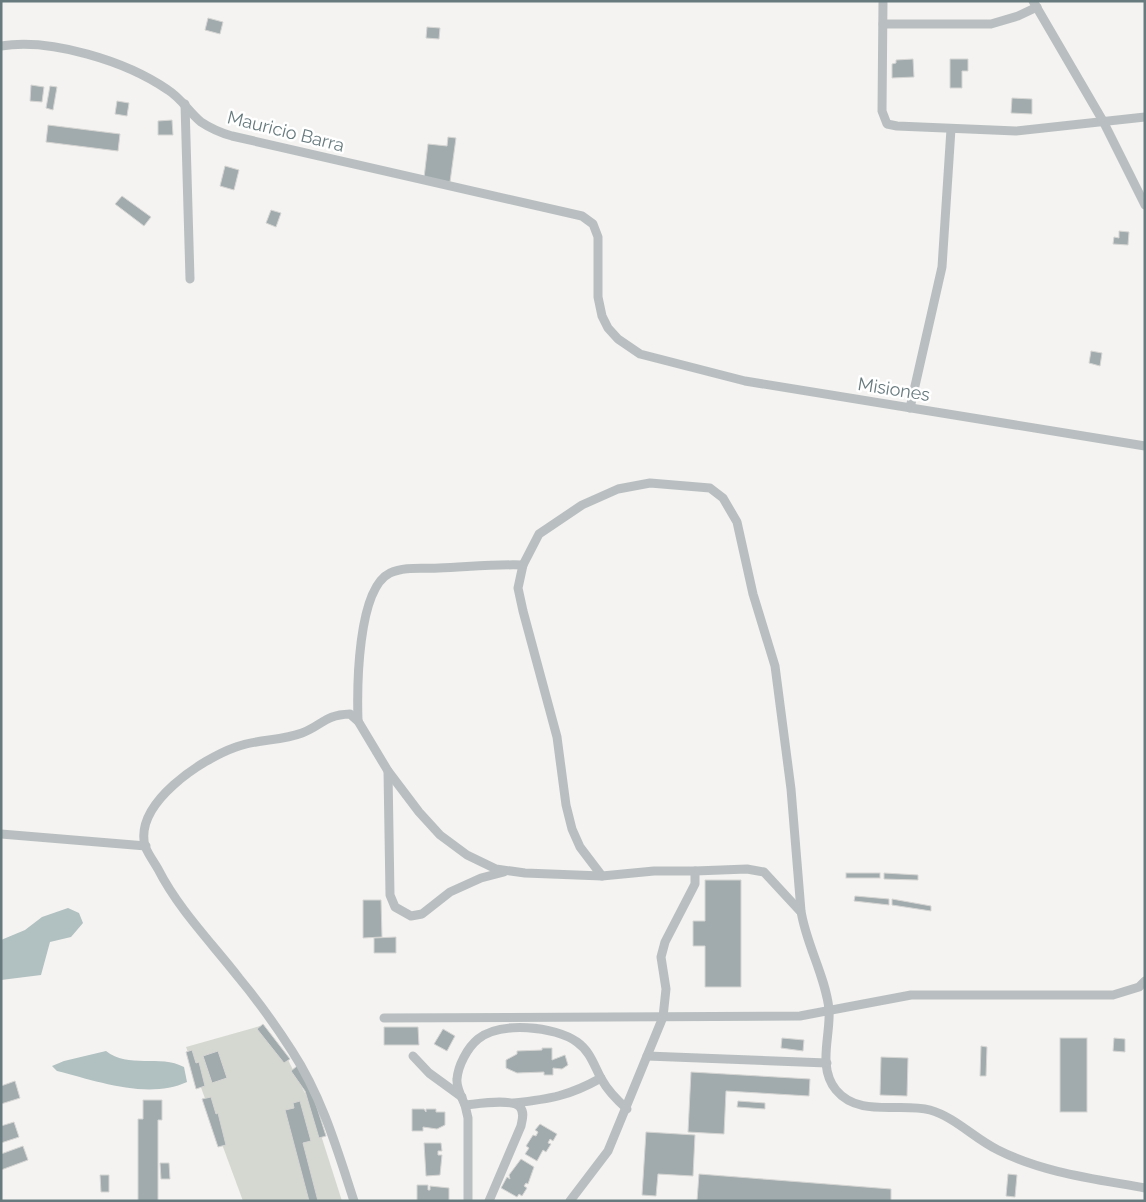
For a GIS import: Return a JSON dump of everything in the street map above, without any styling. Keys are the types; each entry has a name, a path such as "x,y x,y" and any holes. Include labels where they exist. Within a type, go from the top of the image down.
{"street":[{"path":"883,1 882,111 887,124 1016,131 1052,129 1145,117"},
{"path":"883,24 991,24 1018,16 1035,4 1103,121 1145,205"},
{"name":"Mauricio Barra","path":"1,46 38,44 78,51 148,77 169,90 200,121 232,136 582,216"},
{"path":"185,104 190,279"},
{"path":"910,408 942,267 952,129"},
{"name":"Misiones","path":"582,216 593,224 598,237 598,297 602,316 608,328 618,339 640,354 745,381 1145,446"},
{"path":"602,876 580,848 572,829 566,805 557,737 518,588 523,565 539,534 582,505 618,490 650,484 690,485 710,488 723,498 737,522 753,594 775,666 791,789 801,911 804,930 829,1010 825,1050 829,1076 836,1090 850,1102 867,1107 929,1110 943,1115 999,1151 1039,1166 1145,1188"},
{"path":"358,721 359,642 376,585 389,573 410,568 454,567 491,563 523,565"},
{"path":"354,1201 319,1100 309,1077 241,979 173,897 146,846 144,829 163,794 177,781 236,747 304,733 334,715 350,714 358,721 388,771 419,812 440,835 467,855 496,869 602,876 654,871 747,869 764,872 777,883 801,911"},
{"path":"388,771 390,895 395,907 411,916 422,914 450,892 481,878 507,871"},
{"path":"1,834 146,846"},
{"path":"570,1201 608,1151 627,1109 663,1016 666,989 661,957 665,942 695,884 695,871"},
{"path":"384,1018 800,1016 911,995 1112,995 1139,988 1145,981"},
{"path":"468,1201 468,1118 457,1081 461,1062 477,1039 493,1031 522,1028 552,1031 576,1041 598,1067 601,1078 613,1096 627,1109"},
{"path":"413,1056 429,1073 463,1101 514,1103 552,1099 577,1091 601,1078"},
{"path":"647,1056 827,1063"},
{"path":"489,1201 521,1126 523,1115 520,1107 514,1103"}],"shaded area":[{"path":"68,908 79,913 83,923 71,937 50,942 41,975 1,980 1,940 25,930 42,917"},
{"path":"260,1026 286,1056 312,1107 342,1201 243,1201 186,1047"},
{"path":"106,1051 115,1056 134,1061 175,1063 184,1067 187,1082 172,1087 156,1089 122,1087 57,1071 52,1066 64,1061"}],"building":[{"path":"208,18 223,22 220,34 205,30"},
{"path":"427,27 440,28 439,39 426,38"},
{"path":"913,59 914,77 892,78 892,64 896,63 896,60"},
{"path":"950,59 968,59 968,71 962,71 962,88 950,88"},
{"path":"31,85 44,87 42,102 30,101"},
{"path":"50,86 57,87 53,110 46,108"},
{"path":"1012,98 1032,99 1032,114 1011,113"},
{"path":"117,101 129,103 127,116 115,114"},
{"path":"172,120 173,135 158,135 158,121"},
{"path":"48,125 120,134 118,151 46,142"},
{"path":"448,137 456,138 450,182 424,178 428,144 447,146"},
{"path":"225,166 239,170 234,190 220,186"},
{"path":"122,196 151,217 144,226 115,204"},
{"path":"271,210 281,213 276,227 266,223"},
{"path":"1119,231 1129,232 1128,245 1113,244 1114,237 1119,238"},
{"path":"1091,351 1102,353 1100,366 1089,363"},
{"path":"846,873 880,873 880,878 846,878"},
{"path":"884,873 918,875 918,880 884,879"},
{"path":"705,880 741,880 741,987 705,987 705,946 693,946 693,921 705,921"},
{"path":"855,896 889,899 889,905 854,901"},
{"path":"892,899 931,906 931,911 892,905"},
{"path":"363,900 381,900 382,937 363,938"},
{"path":"396,937 396,953 374,953 374,938"},
{"path":"263,1024 290,1059 284,1063 257,1029"},
{"path":"384,1027 418,1027 419,1045 384,1045"},
{"path":"443,1029 455,1036 447,1051 434,1044"},
{"path":"782,1038 804,1040 803,1051 781,1048"},
{"path":"1060,1038 1087,1038 1087,1112 1060,1112"},
{"path":"1114,1038 1125,1039 1125,1052 1113,1051"},
{"path":"981,1046 987,1047 986,1076 980,1076"},
{"path":"542,1048 552,1048 552,1060 565,1055 568,1065 562,1069 553,1068 553,1075 544,1075 544,1072 517,1073 506,1068 506,1060 517,1054 517,1051 542,1050"},
{"path":"192,1050 196,1063 199,1062 205,1086 196,1089 186,1052"},
{"path":"218,1051 227,1078 212,1083 203,1056"},
{"path":"881,1057 908,1058 907,1096 880,1095"},
{"path":"297,1066 309,1082 326,1136 319,1138 305,1091 291,1071"},
{"path":"691,1072 810,1079 809,1096 726,1091 724,1134 688,1132"},
{"path":"15,1081 20,1098 1,1104 1,1086"},
{"path":"211,1097 216,1114 218,1113 226,1145 218,1147 202,1099"},
{"path":"143,1100 162,1100 162,1120 158,1120 158,1201 138,1201 138,1119 143,1119"},
{"path":"300,1101 311,1141 303,1143 318,1201 309,1201 285,1110 294,1108 293,1103"},
{"path":"738,1101 765,1103 765,1109 737,1107"},
{"path":"412,1109 424,1109 426,1112 426,1109 436,1109 436,1112 445,1112 445,1125 437,1129 423,1127 423,1131 412,1131"},
{"path":"14,1122 19,1137 1,1143 1,1126"},
{"path":"540,1124 557,1134 553,1141 550,1139 548,1143 551,1144 546,1152 543,1150 537,1161 525,1154 529,1148 526,1146 533,1135 536,1136 538,1132 535,1130"},
{"path":"646,1132 695,1135 693,1176 658,1174 656,1196 642,1195"},
{"path":"424,1143 441,1143 442,1151 438,1151 438,1155 442,1155 440,1175 426,1176"},
{"path":"23,1146 28,1160 1,1170 1,1154"},
{"path":"521,1159 534,1167 528,1184 526,1183 524,1186 527,1188 522,1196 519,1194 517,1197 501,1188 507,1177 510,1179 509,1175"},
{"path":"160,1163 169,1163 170,1179 161,1179"},
{"path":"699,1174 891,1189 891,1201 697,1201"},
{"path":"1008,1174 1017,1175 1015,1197 1006,1196"},
{"path":"100,1175 109,1175 109,1192 101,1192"},
{"path":"417,1185 428,1185 428,1190 430,1190 430,1186 449,1188 449,1201 417,1201"}]}
